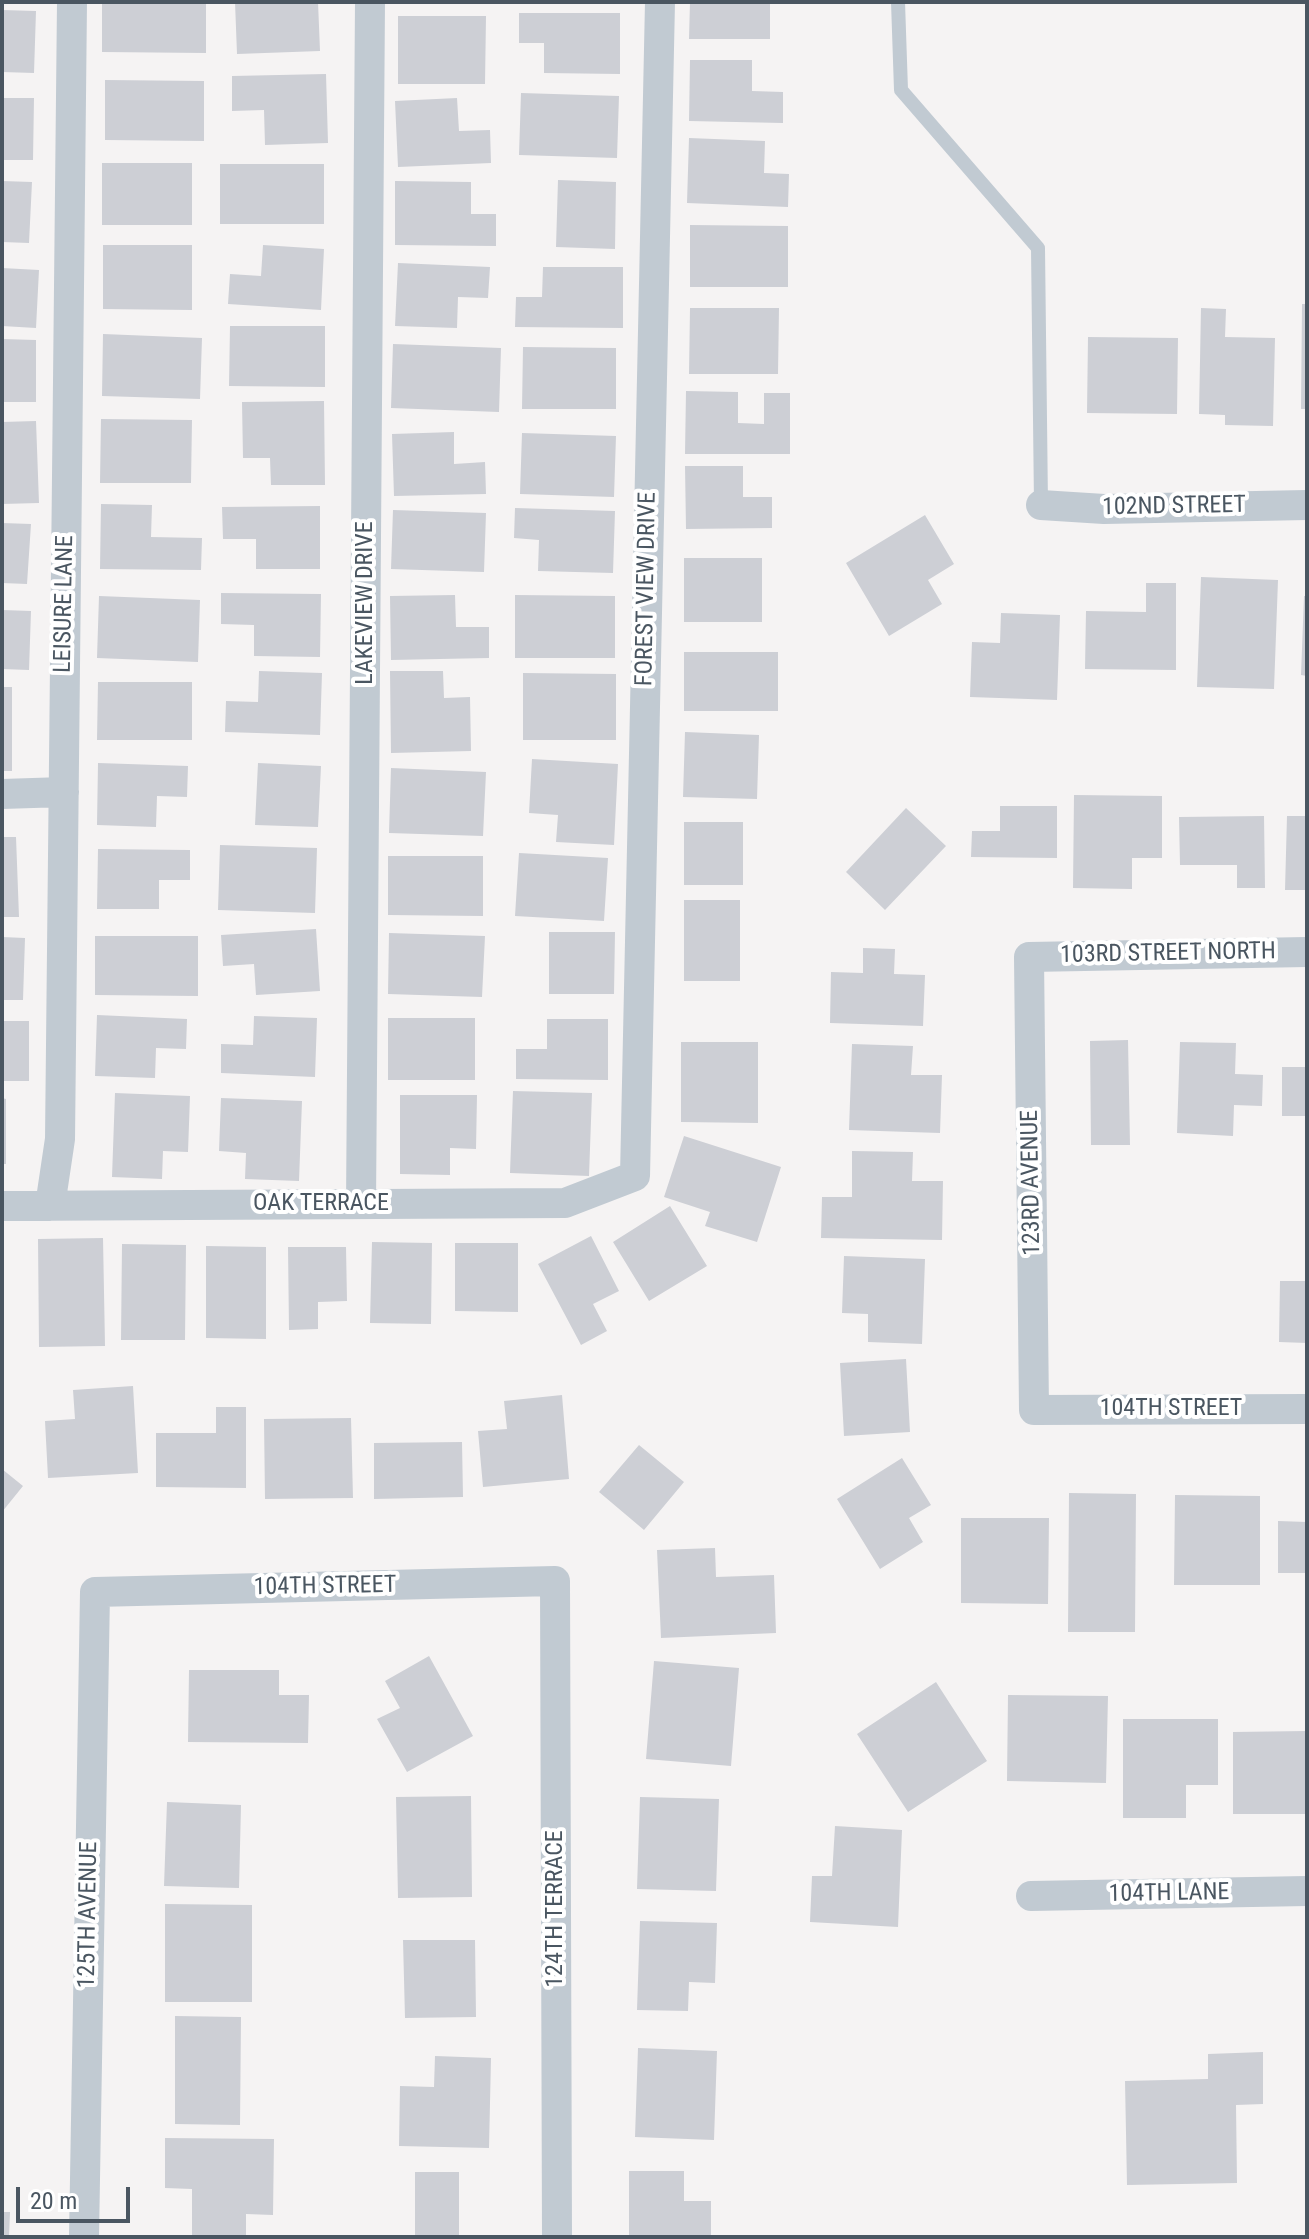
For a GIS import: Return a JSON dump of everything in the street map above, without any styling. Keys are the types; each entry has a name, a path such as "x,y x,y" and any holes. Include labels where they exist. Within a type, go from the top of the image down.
{"street":[{"name":"LEISURE LANE","path":"50,1206 60,1139 72,2"},
{"name":"LAKEVIEW DRIVE","path":"361,1204 370,2"},
{"name":"FOREST VIEW DRIVE","path":"635,1176 660,2"},
{"name":"102ND STREET","path":"1041,505 1104,509 1307,505"},
{"path":"2,794 64,792"},
{"name":"103RD STREET NORTH","path":"1029,957 1307,952"},
{"name":"123RD AVENUE","path":"1029,957 1034,1410"},
{"name":"OAK TERRACE","path":"2,1206 565,1203 635,1176"},
{"name":"104TH STREET","path":"1034,1410 1307,1409"},
{"name":"104TH STREET","path":"95,1592 555,1581"},
{"name":"124TH TERRACE","path":"555,1581 557,2237"},
{"name":"125TH AVENUE","path":"84,2237 95,1592"},
{"name":"104TH LANE","path":"1031,1896 1307,1891"}],"lane":[{"path":"898,2 901,90 1038,248 1041,505"}],"building":[{"path":"102,2 206,2 206,53 102,52"},
{"path":"235,2 318,2 320,51 237,54"},
{"path":"690,2 770,2 770,39 689,39"},
{"path":"2,10 36,11 34,73 2,72"},
{"path":"519,13 620,13 620,74 544,73 544,43 519,43"},
{"path":"398,16 486,16 485,84 398,84"},
{"path":"690,60 752,60 752,91 783,92 783,123 689,121"},
{"path":"326,74 328,143 265,145 264,110 232,111 232,76"},
{"path":"105,80 204,81 204,141 105,140"},
{"path":"521,93 619,96 617,158 519,155"},
{"path":"2,98 34,98 33,160 2,160"},
{"path":"457,98 459,131 490,130 491,163 398,167 395,101"},
{"path":"689,138 765,141 764,173 789,174 788,207 687,203"},
{"path":"102,163 192,163 192,225 102,225"},
{"path":"220,164 324,164 324,224 220,224"},
{"path":"558,180 616,182 615,249 556,247"},
{"path":"2,181 32,182 29,243 2,242"},
{"path":"395,181 471,182 471,214 496,214 496,246 395,245"},
{"path":"690,225 788,226 788,287 690,287"},
{"path":"103,245 192,245 192,310 103,309"},
{"path":"263,245 324,249 321,310 228,304 230,274 261,276"},
{"path":"398,263 490,267 488,298 458,297 457,328 395,326"},
{"path":"543,267 623,267 623,328 515,327 516,297 542,297"},
{"path":"2,268 39,270 36,328 2,326"},
{"path":"1302,304 1307,304 1307,409 1301,409"},
{"path":"690,308 779,308 778,374 689,374"},
{"path":"1201,308 1226,309 1225,337 1275,338 1273,426 1225,425 1225,415 1199,414"},
{"path":"230,326 325,326 325,387 229,386"},
{"path":"103,334 202,338 200,399 102,396"},
{"path":"1088,337 1178,338 1177,414 1087,413"},
{"path":"2,339 36,340 36,402 2,402"},
{"path":"393,344 501,348 499,412 391,408"},
{"path":"523,347 616,348 616,409 522,409"},
{"path":"686,391 738,392 738,423 764,424 764,393 790,393 790,454 685,454"},
{"path":"324,401 325,485 271,485 270,458 243,458 242,402"},
{"path":"101,419 192,420 191,483 100,483"},
{"path":"36,421 39,503 2,504 2,422"},
{"path":"454,432 454,464 485,462 486,494 394,496 392,434"},
{"path":"522,433 616,436 614,497 520,494"},
{"path":"685,466 743,466 743,497 772,497 772,528 686,529"},
{"path":"101,504 152,505 151,537 202,538 201,570 100,569"},
{"path":"320,506 320,569 256,569 256,539 223,539 222,507"},
{"path":"515,508 615,511 613,573 538,571 539,540 514,538"},
{"path":"393,510 486,513 484,572 391,569"},
{"path":"925,515 954,564 928,580 942,604 889,636 846,563"},
{"path":"2,523 31,524 27,584 2,583"},
{"path":"684,558 762,558 762,622 684,622"},
{"path":"1201,577 1278,580 1274,689 1197,687"},
{"path":"1146,583 1176,583 1176,670 1085,669 1086,611 1146,612"},
{"path":"221,593 321,594 320,657 254,656 254,625 221,624"},
{"path":"455,595 456,627 489,627 489,658 391,660 390,596"},
{"path":"515,595 615,596 615,658 515,658"},
{"path":"99,596 200,600 198,662 97,658"},
{"path":"1304,596 1307,596 1307,676 1301,675"},
{"path":"2,610 31,611 29,670 2,669"},
{"path":"1001,613 1060,615 1057,700 970,697 972,642 1000,643"},
{"path":"684,652 778,652 778,711 684,711"},
{"path":"259,671 322,673 320,735 225,732 226,701 258,702"},
{"path":"390,671 443,671 444,698 470,697 471,751 391,753"},
{"path":"523,673 616,674 616,740 523,740"},
{"path":"98,682 192,682 192,740 97,740"},
{"path":"2,687 12,687 12,771 2,771"},
{"path":"685,732 759,735 757,799 683,797"},
{"path":"532,759 618,764 614,845 556,842 558,815 529,813"},
{"path":"98,763 188,766 187,797 157,796 156,827 97,825"},
{"path":"258,763 321,766 318,827 255,825"},
{"path":"391,768 486,772 483,836 389,833"},
{"path":"1074,795 1162,796 1162,858 1132,858 1132,889 1073,888"},
{"path":"1000,806 1057,806 1057,858 971,857 972,831 1000,831"},
{"path":"906,808 946,846 885,910 846,872"},
{"path":"1264,816 1265,888 1237,888 1237,865 1180,865 1179,817"},
{"path":"1287,816 1307,816 1307,890 1285,890"},
{"path":"684,822 743,822 743,885 684,885"},
{"path":"2,837 16,837 19,917 2,917"},
{"path":"220,845 317,848 315,913 218,910"},
{"path":"98,849 190,850 190,880 159,880 159,909 97,909"},
{"path":"519,853 608,858 604,921 515,916"},
{"path":"388,856 483,856 483,916 388,915"},
{"path":"684,900 740,900 740,981 684,981"},
{"path":"316,929 320,991 256,995 254,964 223,966 221,935"},
{"path":"549,932 615,932 614,994 549,994"},
{"path":"389,933 485,936 482,997 388,994"},
{"path":"95,936 198,936 198,996 95,995"},
{"path":"2,937 25,938 23,1000 2,1000"},
{"path":"863,948 895,949 894,974 925,975 923,1026 830,1023 831,972 863,973"},
{"path":"97,1015 187,1019 186,1049 156,1048 155,1078 95,1076"},
{"path":"254,1016 317,1018 315,1077 221,1073 221,1044 253,1045"},
{"path":"388,1018 475,1018 475,1080 388,1080"},
{"path":"547,1019 608,1019 608,1080 516,1079 516,1049 547,1049"},
{"path":"2,1021 29,1021 29,1081 2,1081"},
{"path":"1128,1040 1130,1145 1091,1145 1090,1041"},
{"path":"681,1042 758,1042 758,1123 681,1122"},
{"path":"1180,1042 1236,1043 1235,1074 1263,1075 1262,1106 1234,1105 1233,1136 1177,1133"},
{"path":"852,1044 913,1046 911,1075 942,1075 940,1133 849,1130"},
{"path":"1282,1067 1307,1067 1307,1116 1282,1116"},
{"path":"513,1091 592,1093 589,1176 510,1173"},
{"path":"115,1093 190,1096 188,1152 163,1151 162,1179 112,1177"},
{"path":"400,1095 477,1095 476,1149 450,1148 450,1175 400,1174"},
{"path":"2,1098 6,1099 6,1164 2,1164"},
{"path":"221,1098 302,1101 299,1181 245,1179 246,1153 219,1151"},
{"path":"684,1136 781,1167 757,1242 705,1226 710,1212 664,1197"},
{"path":"852,1151 913,1152 912,1181 943,1181 942,1240 821,1238 822,1197 852,1197"},
{"path":"670,1206 707,1266 649,1301 613,1242"},
{"path":"591,1236 619,1291 593,1304 607,1331 581,1345 538,1264"},
{"path":"103,1238 105,1346 39,1347 38,1239"},
{"path":"372,1242 432,1243 431,1324 370,1323"},
{"path":"455,1243 518,1243 518,1312 455,1311"},
{"path":"122,1244 186,1245 185,1340 121,1340"},
{"path":"206,1246 266,1247 266,1339 206,1338"},
{"path":"288,1247 346,1247 347,1301 318,1302 318,1329 289,1330"},
{"path":"844,1256 925,1259 922,1344 868,1342 868,1314 842,1313"},
{"path":"1280,1281 1307,1281 1307,1343 1279,1342"},
{"path":"906,1359 910,1432 844,1436 840,1363"},
{"path":"133,1386 138,1473 48,1478 45,1421 75,1419 73,1390"},
{"path":"562,1395 569,1479 483,1487 478,1431 507,1429 504,1401"},
{"path":"216,1407 246,1407 246,1488 156,1487 156,1433 216,1433"},
{"path":"351,1418 353,1498 265,1499 264,1419"},
{"path":"462,1442 463,1497 374,1499 374,1443"},
{"path":"639,1445 684,1482 644,1530 599,1492"},
{"path":"902,1458 931,1505 909,1518 923,1542 880,1569 837,1499"},
{"path":"2,1469 23,1486 2,1512"},
{"path":"1069,1493 1136,1494 1135,1632 1068,1632"},
{"path":"1175,1495 1260,1496 1260,1585 1174,1585"},
{"path":"961,1518 1049,1518 1048,1604 961,1603"},
{"path":"1278,1521 1307,1522 1307,1573 1278,1573"},
{"path":"715,1548 716,1577 774,1575 776,1633 661,1638 657,1550"},
{"path":"429,1656 473,1736 407,1772 377,1719 400,1708 385,1681"},
{"path":"654,1661 739,1668 731,1766 646,1759"},
{"path":"189,1670 279,1670 279,1695 309,1695 308,1743 188,1742"},
{"path":"936,1682 987,1761 908,1812 857,1734"},
{"path":"1008,1695 1108,1696 1106,1783 1007,1781"},
{"path":"1123,1719 1218,1719 1218,1785 1186,1785 1186,1818 1123,1818"},
{"path":"1307,1731 1307,1814 1233,1814 1233,1732"},
{"path":"471,1796 472,1897 398,1898 396,1797"},
{"path":"640,1797 719,1799 716,1891 637,1889"},
{"path":"167,1802 241,1805 239,1888 164,1886"},
{"path":"835,1826 902,1830 898,1927 810,1922 812,1876 832,1876"},
{"path":"165,1904 252,1905 252,2002 165,2002"},
{"path":"640,1921 717,1923 715,1983 689,1982 688,2011 637,2010"},
{"path":"403,1940 475,1940 476,2017 405,2018"},
{"path":"175,2016 241,2017 240,2125 175,2124"},
{"path":"638,2048 717,2051 714,2140 635,2137"},
{"path":"1263,2052 1263,2104 1236,2105 1237,2183 1127,2185 1125,2081 1208,2079 1208,2054"},
{"path":"435,2056 491,2058 489,2148 399,2146 400,2086 434,2087"},
{"path":"165,2138 274,2139 273,2215 246,2214 246,2237 192,2237 192,2189 165,2188"},
{"path":"629,2171 684,2171 684,2201 711,2201 711,2237 629,2237"},
{"path":"415,2172 459,2172 459,2237 415,2237"},
{"path":"2,2212 10,2212 9,2237 2,2237"}]}
